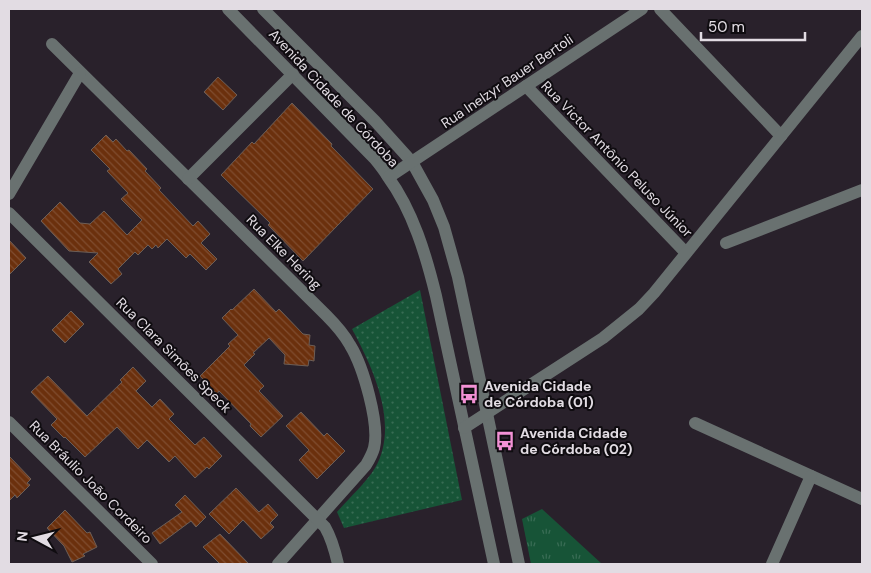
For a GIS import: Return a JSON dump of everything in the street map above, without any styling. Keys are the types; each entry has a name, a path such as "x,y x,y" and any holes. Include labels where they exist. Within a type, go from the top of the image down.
{"street":[{"name":"Avenida Cidade de Córdoba","path":"228,9 356,139 389,177 410,216 429,268 494,564"},
{"name":"Avenida Cidade de Córdoba","path":"263,9 375,121 412,162 433,200 450,246 458,277 519,564"},
{"name":"Rua Inelzyr Bauer Bertoli","path":"389,177 642,9"},
{"path":"660,9 781,136"},
{"path":"464,428 603,338 639,309 862,36"},
{"name":"Rua Elke Hering","path":"52,44 326,315 350,344 359,362 373,414 375,447 371,458 278,564"},
{"path":"9,194 80,73"},
{"path":"188,179 292,74"},
{"name":"Rua Victor Antônio Peluso Júnior","path":"526,86 686,253"},
{"path":"726,243 862,190"},
{"name":"Rua Clara Simões Speck","path":"9,213 318,519 331,536 338,564"},
{"name":"Rua Bráulio João Cordeiro","path":"9,422 152,564"},
{"path":"695,423 862,499"},
{"path":"772,564 811,476"}],"green space":[{"path":"420,290 462,500 344,528 337,512 375,468 382,451 385,434 381,397 368,361 352,329"},
{"path":"542,509 602,564 531,564 522,519"}],"building":[{"path":"218,77 237,95 223,110 204,92"},
{"path":"292,103 373,189 303,261 268,225 270,223 221,175 252,142 254,144"},
{"path":"106,135 113,142 116,139 127,151 129,150 147,169 145,171 161,188 159,190 193,226 198,221 210,234 201,243 217,259 206,270 190,254 186,258 167,239 158,248 156,245 152,249 148,245 138,255 135,252 118,269 122,274 111,284 89,262 98,253 69,251 41,221 60,202 80,223 90,224 104,211 127,235 142,220 121,199 128,193 107,171 110,169 91,150"},
{"path":"9,240 26,258 9,275"},
{"path":"254,289 276,312 279,309 303,334 310,335 309,345 315,346 314,361 309,360 308,366 284,364 285,355 269,338 253,353 255,354 244,365 264,386 259,391 283,416 261,437 219,391 217,394 200,376 230,346 228,344 238,335 222,318"},
{"path":"71,311 84,324 65,343 52,330"},
{"path":"133,367 146,381 136,391 152,407 160,399 174,414 169,419 195,445 204,437 222,456 209,469 207,467 195,478 175,456 169,462 147,440 138,449 117,427 85,457 51,425 57,419 31,392 48,376 87,416 122,382 120,380"},
{"path":"301,412 324,436 327,433 345,451 317,479 299,460 309,450 286,426"},
{"path":"9,456 31,479 27,483 30,485 17,498 15,495 9,501"},
{"path":"236,488 259,512 268,504 278,515 270,523 274,527 261,539 243,520 229,534 209,514"},
{"path":"185,495 206,517 196,527 191,521 160,544 152,533 182,512 175,505"},
{"path":"65,510 87,533 90,532 97,547 83,554 85,556 72,562 64,546 47,528"},
{"path":"220,534 249,564 220,564 203,547"}],"place":[{"name":"Avenida Cidade de Córdoba (01)","path":"469,394"},
{"name":"Avenida Cidade de Córdoba (02)","path":"505,441"}]}
